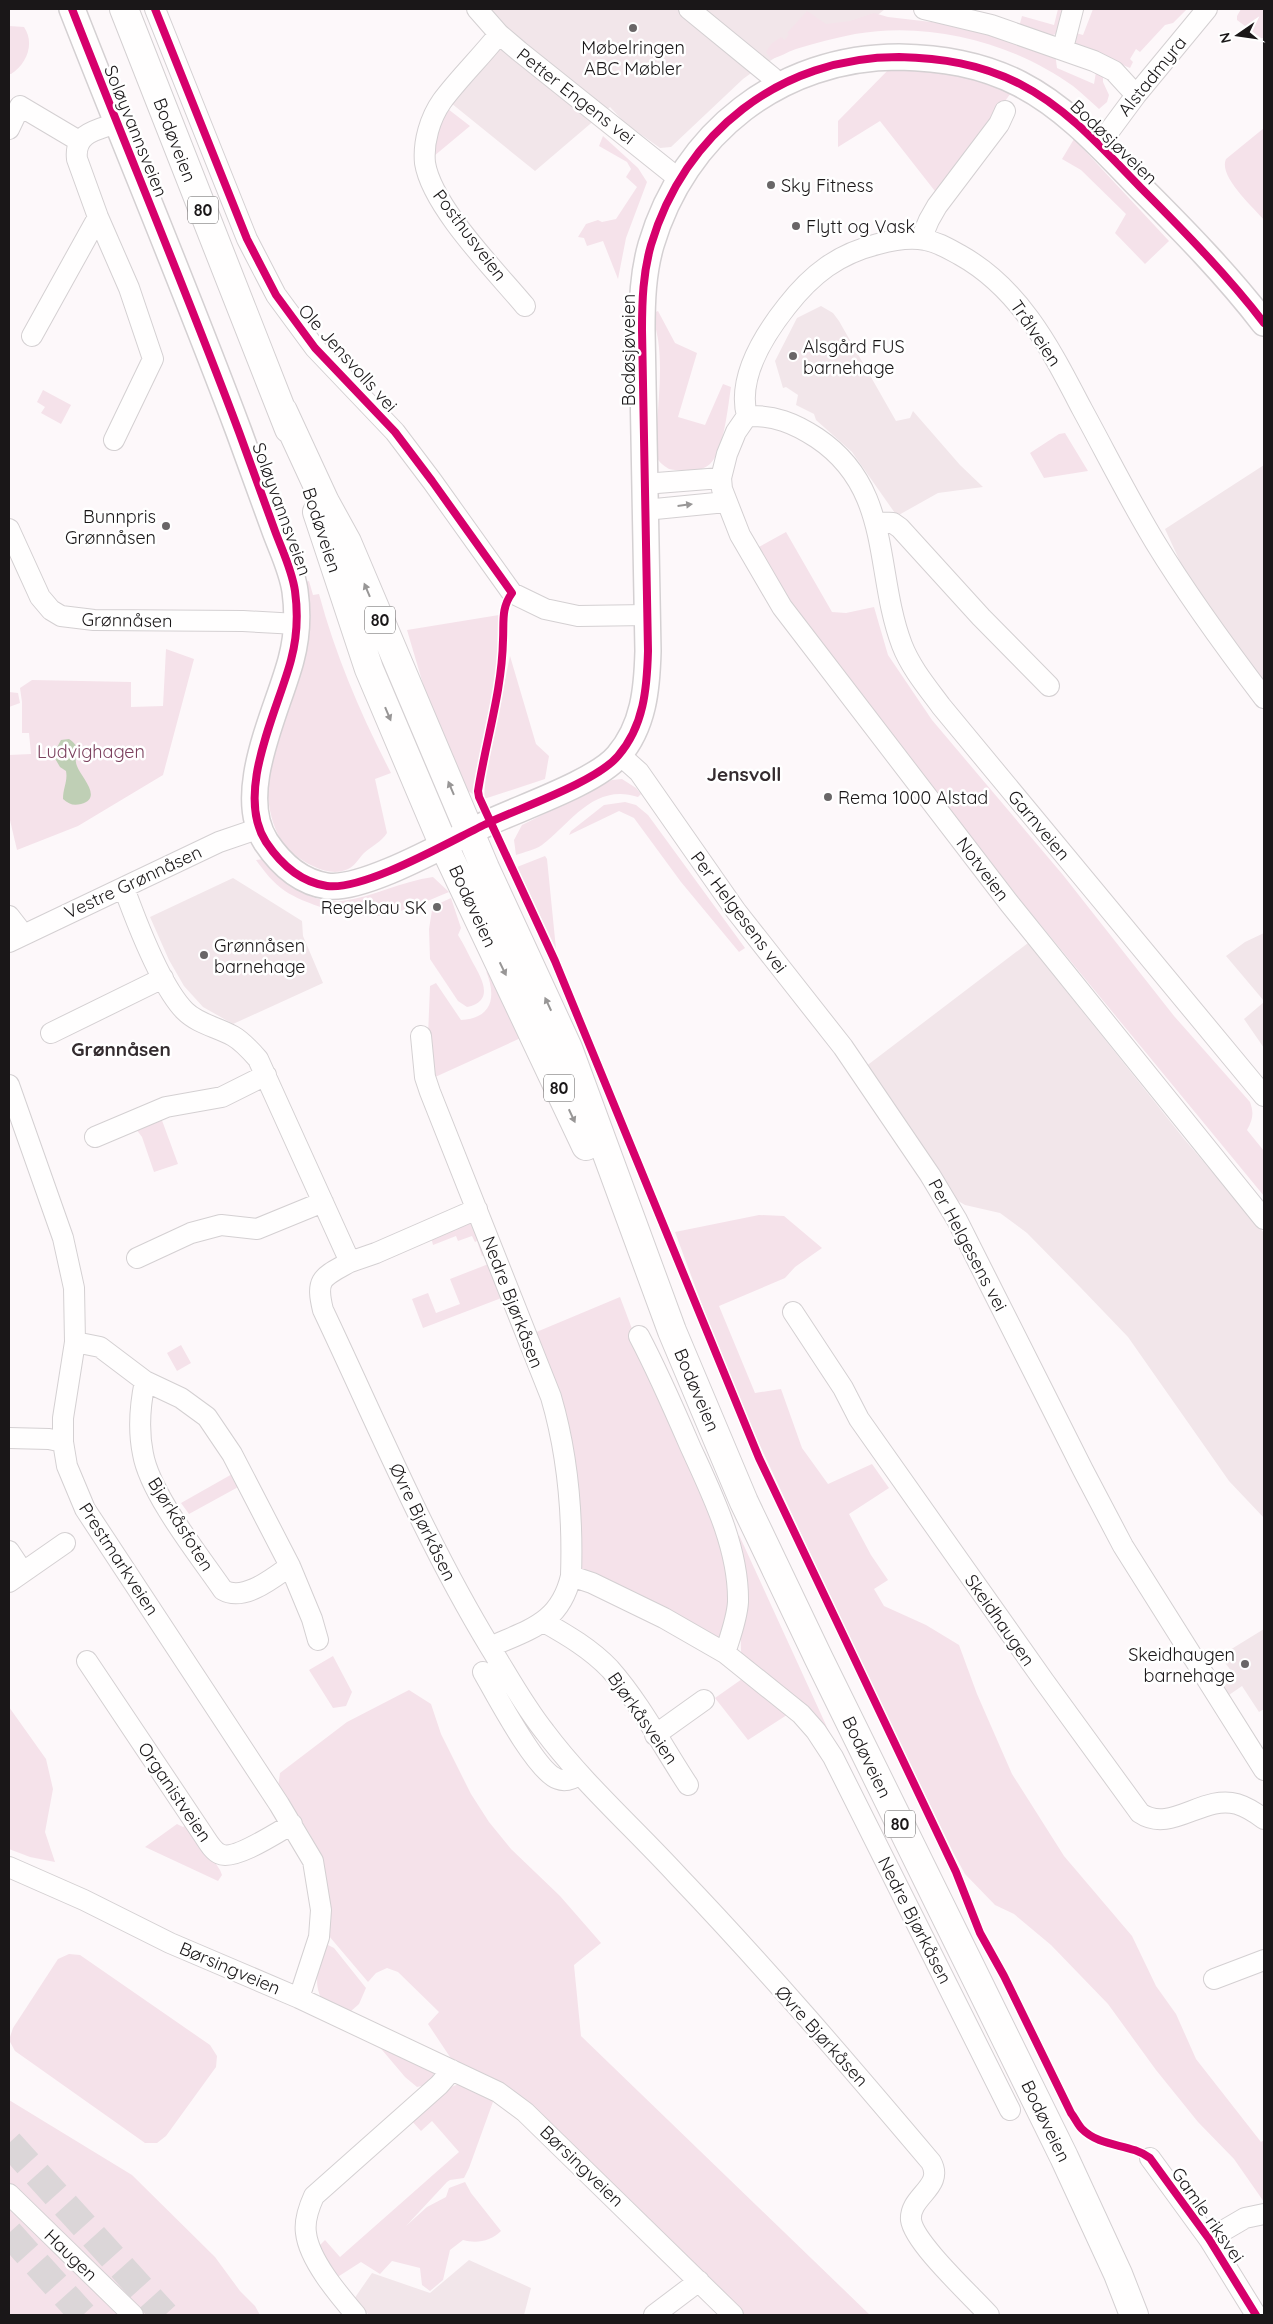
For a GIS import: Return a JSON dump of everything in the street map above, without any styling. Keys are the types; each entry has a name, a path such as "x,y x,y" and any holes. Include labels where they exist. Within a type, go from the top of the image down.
{"main road":[{"name":"Bodøveien","path":"124,9 283,411 369,669 444,846 672,1331 744,1502 823,1668 1064,2157 1118,2274 1134,2315"},
{"name":"Bodøveien","path":"283,411 325,502 347,542 470,832 568,1048 672,1331"}],"street":[{"name":"Soløyvannsveien","path":"72,9 219,379 294,585 297,624 292,659 259,760 256,806 264,839 273,851 299,877 328,886 344,885 370,877 444,846"},
{"name":"Ole Jensvolls vei","path":"155,9 247,239 276,295 315,348 395,432 455,512 512,593 545,609 571,615 605,618 648,615"},
{"name":"Petter Engens vei","path":"477,9 499,34 680,179"},
{"path":"689,9 772,77 778,86"},
{"path":"1063,48 1073,9"},
{"name":"Alstadmyra","path":"1100,145 1136,95 1206,9"},
{"path":"934,10 991,25 1063,48 1114,71 1136,95"},
{"name":"Posthusveien","path":"499,34 442,102 427,137 426,164 433,187 442,204 525,306"},
{"name":"Bodøsjøveien","path":"444,846 470,832 590,778 620,754 630,740 642,711 647,687 648,615 644,484 642,289 650,247 662,213 680,179 702,147 747,106 778,86 829,64 874,57 934,58 983,68 1019,83 1048,101 1100,145 1219,268 1264,324"},
{"path":"9,129 20,106 79,141 76,150 77,159 98,217 129,288 153,359 114,440"},
{"path":"922,239 929,220 938,206 999,124 1005,112"},
{"name":"Soløyvannsveien","path":"79,141 88,134 117,123"},
{"path":"32,336 98,217"},
{"name":"Trålveien","path":"746,416 744,404 745,387 756,356 778,318 802,287 833,261 862,248 900,240 922,239 944,246 969,260 996,280 1017,301 1057,363 1155,541 1192,598 1264,698"},
{"path":"644,484 721,478 736,432 746,416"},
{"name":"Garnveien","path":"746,416 778,418 800,427 827,444 849,468 866,492 876,522 892,610 903,647 919,677 1264,1096"},
{"name":"Notveien","path":"721,478 726,502 740,535 759,571 782,608 820,660 1021,918 1264,1219"},
{"path":"645,510 726,502"},
{"path":"876,522 894,522 981,617 1049,686"},
{"name":"Grønnåsen","path":"9,529 30,579 40,597 51,610 61,616 94,620 244,621 297,624"},
{"name":"Per Helgesens vei","path":"620,754 639,772 736,911 843,1047 930,1175 958,1220 1083,1470 1124,1546 1264,1770"},
{"name":"Vestre Grønnåsen","path":"16,938 219,842 260,828"},
{"path":"124,888 172,995 186,1012 202,1022 233,1036 258,1059 350,1262"},
{"path":"9,916 16,938"},
{"path":"51,1033 163,978"},
{"name":"Nedre Bjørkåsen","path":"421,1036 424,1077 550,1397 560,1428 568,1489 571,1576 561,1604 544,1622 490,1647"},
{"path":"95,1136 166,1107 222,1097 266,1075"},
{"name":"Prestmarkveien","path":"9,1084 63,1238 74,1288 75,1342 63,1418 63,1442 67,1466 85,1509 292,1824 312,1861 321,1910 319,1936 299,1998"},
{"path":"137,1258 191,1233 221,1225 256,1229 323,1202"},
{"name":"Øvre Bjørkåsen","path":"477,1209 376,1253 350,1262 328,1275 321,1282 320,1296 323,1310 440,1559 490,1647 544,1732 580,1774 680,1877 856,2074 931,2162 935,2177 912,2211 913,2226 929,2250 989,2315"},
{"name":"Skeidhaugen","path":"793,1312 843,1388 870,1434 1044,1681 1140,1813 1149,1819 1168,1819 1212,1803 1228,1802 1247,1808 1264,1819"},
{"path":"639,1336 657,1370 708,1485 726,1536 736,1579 738,1603 734,1626 724,1653"},
{"path":"75,1342 100,1347 145,1381 191,1404 207,1417 220,1433 290,1566 312,1619 318,1640"},
{"name":"Bjørkåsfoten","path":"145,1381 140,1436 143,1456 150,1476 180,1526 223,1590 229,1593 242,1593 290,1566"},
{"path":"9,1438 48,1439 63,1442"},
{"path":"9,1551 16,1577 65,1543"},
{"name":"Nedre Bjørkåsen","path":"571,1576 592,1583 664,1618 724,1653 801,1714 816,1731 833,1757 1010,2110"},
{"name":"Bjørkåsveien","path":"544,1622 570,1636 609,1668 623,1686 688,1785"},
{"name":"Organistveien","path":"88,1661 204,1836 220,1854 230,1856 240,1853 292,1824"},
{"path":"483,1672 500,1704 541,1766 559,1780 571,1780 580,1774"},
{"path":"656,1735 704,1700"},
{"name":"Børsingveien","path":"9,1867 84,1900 170,1942 299,1998 498,2092 526,2112 733,2315"},
{"path":"1214,1978 1264,1960"},
{"path":"356,2315 310,2250 306,2233 310,2206 314,2196 439,2085 452,2070"},
{"name":"Gamle riksvei","path":"1150,2158 1209,2239 1256,2315"},
{"name":"Haugen","path":"9,2194 134,2315"},
{"path":"1209,2239 1245,2218 1264,2214"},
{"path":"654,2315 699,2281"}],"shaded area":[{"path":"488,9 885,9 868,23 816,32 754,71 743,79 671,147 660,148 625,123 610,107 535,171 451,103 510,33"},
{"path":"821,306 833,313 839,321 896,421 910,418 913,411 960,465 983,487 938,493 897,516 852,452 816,420 814,414 796,405 798,395 786,387 783,388 775,361 797,318"},
{"path":"1264,465 1264,685 1188,579 1165,529"},
{"path":"69,739 76,746 77,766 91,792 88,801 78,805 71,804 63,799 66,771 60,767 53,755 61,740"},
{"path":"233,878 302,921 303,936 323,983 233,1024 203,1007 184,986 169,960 150,917"},
{"path":"1264,933 1264,1001 1226,956 1245,942"},
{"path":"1028,943 1185,1140 1264,1233 1264,1518 1229,1481 1128,1337 1081,1288 1027,1233 1000,1213 965,1205 955,1199 865,1067"},
{"path":"1264,1002 1264,1048 1244,1019"},
{"name":"Skeidhaugen barnehage","path":"1264,1629 1264,1709 1259,1712 1242,1686 1229,1695 1220,1681 1232,1672 1220,1656"},
{"path":"469,2260 531,2288 524,2315 369,2315 354,2299 372,2273 430,2293"}],"green space":[{"path":"1058,9 1068,9 1062,31 1051,36 1019,27 1022,16 1054,25"},
{"path":"1093,9 1187,9 1173,23 1165,25 1140,52 1136,49 1130,59 1133,62 1130,68 1077,46 1074,43 1076,33 1083,35"},
{"path":"1241,9 1264,9 1264,38 1261,38 1237,20"},
{"path":"807,11 826,24 850,21 874,13 888,17 966,26 1055,53 1057,68 1094,84 1096,72 1103,74 1103,82 1109,95 1107,102 1099,109 1073,86 1024,57 969,39 940,33 912,30 855,34 803,47 771,59 766,52 771,44 781,37 785,40 789,34 787,33"},
{"path":"9,26 24,27 29,40 28,53 25,59 17,70 11,74 9,74"},
{"path":"892,66 945,70 1013,90 938,195 880,121 838,147 838,121"},
{"path":"448,109 470,126 434,156 435,138"},
{"path":"1264,128 1264,220 1238,191 1227,174 1225,166 1226,159"},
{"path":"603,136 638,168 647,182 626,238 618,279 603,241 587,246 584,238 578,237 586,224 598,220 602,222 616,219 637,187 626,177 631,169 627,162 599,146"},
{"path":"1074,139 1169,241 1145,264 1115,233 1126,214 1081,170 1062,159"},
{"path":"658,311 675,343 697,353 678,417 705,425 723,384 731,387 725,428 719,449 710,464 701,469 685,471 669,469 660,462 655,452 660,354 651,314"},
{"path":"43,390 71,405 61,424 41,413 45,407 37,402"},
{"path":"1065,433 1088,471 1044,478 1030,453 1059,434"},
{"path":"786,532 832,612 846,613 874,607 888,655 932,720 1063,875 1174,1016 1250,1102 1252,1116 1247,1130 1264,1151 1264,1196 1021,901 796,610 757,548"},
{"path":"309,581 313,595 319,594 333,640 350,685 391,773 375,779 387,833 364,853 353,866 340,872 319,869 292,852 277,833 268,797 267,783 300,584"},
{"path":"499,615 499,656 496,684 473,794 466,790 428,701 407,630"},
{"name":"Ludvighagen","path":"166,649 194,659 163,775 78,826 17,850 9,816 9,755 31,754 29,733 22,733 20,688 32,680 131,682 131,707 163,706"},
{"path":"510,656 536,744 549,756 545,779 484,799 486,772"},
{"path":"9,692 18,693 20,703 9,707"},
{"path":"622,779 636,788 641,794 638,797 622,794 609,795 596,800 574,816 542,845 516,855 514,840 522,825 612,780"},
{"path":"625,802 636,805 648,815 745,948 739,952 681,882 634,818 619,811 569,835 571,831 604,805"},
{"path":"545,856 547,859 556,949 517,867"},
{"path":"263,859 278,876 297,890 319,899 330,901 354,899 433,877 449,892 413,907 385,915 366,916 342,913 316,906 285,891 273,881 256,860"},
{"path":"451,898 461,928 458,935 480,976 484,989 484,995 481,1000 467,1007 458,1001 430,959 429,929 432,910 438,904"},
{"path":"486,971 502,990 523,1037 433,1078 428,1036 430,986 436,983 461,1020 472,1018 480,1015 490,1004 491,988"},
{"path":"160,1115 178,1164 154,1172 142,1137 133,1125"},
{"path":"759,1215 784,1216 822,1248 795,1267 785,1278 719,1306 755,1393 781,1389 802,1448 828,1484 872,1464 889,1488 849,1514 871,1555 888,1580 874,1589 884,1606 926,1625 959,1645 977,1694 1012,1774 1064,1856 1132,1936 1156,1986 1176,2014 1196,2059 1261,2142 1264,2140 1264,2202 1234,2159 1198,2122 1156,2070 1108,2004 1051,1945 1014,1914 995,1905 965,1874 954,1854 862,1665 751,1426 712,1332 675,1232"},
{"path":"471,1221 487,1254 482,1256 477,1241 475,1242 472,1236 458,1241 456,1236 433,1245 431,1237"},
{"path":"491,1263 504,1297 423,1328 412,1299 428,1293 436,1313 460,1304 450,1279"},
{"path":"620,1297 640,1350 709,1506 726,1564 731,1593 718,1644 579,1573 534,1333"},
{"path":"181,1345 191,1363 177,1371 167,1353"},
{"path":"234,1473 240,1486 189,1514 181,1503"},
{"path":"739,1535 831,1736 741,1654"},
{"path":"333,1656 352,1692 346,1706 333,1708 309,1670"},
{"path":"742,1679 790,1713 748,1740 715,1698"},
{"path":"409,1690 431,1704 441,1734 471,1794 489,1822 511,1849 560,1896 601,1943 574,1965 581,2036 870,2315 743,2315 671,2243 452,2060 428,2024 439,2012 398,1972 387,1968 376,1973 368,1982 329,1936 328,1892 321,1859 309,1833 278,1787 280,1773 347,1722"},
{"path":"9,1707 46,1759 53,1789 45,1832 55,1862 30,1857 9,1849"},
{"path":"189,1823 220,1870 222,1875 218,1881 145,1847 177,1824 183,1827"},
{"path":"326,1944 334,1948 366,1988 359,2004 350,2012 323,2002 319,1994 317,1980"},
{"path":"69,1954 80,1955 210,2045 217,2056 216,2067 166,2136 157,2143 145,2143 15,2051 9,2040 13,2028 58,1959"},
{"path":"377,2044 434,2071 433,2077 426,2085 417,2087 405,2077"},
{"path":"465,2083 494,2099 469,2168 464,2178 447,2182 406,2226 427,2207 446,2197 449,2188 465,2182 471,2193 501,2231 484,2241 473,2242 463,2240 450,2250 443,2280 430,2291 422,2285 420,2268 392,2261 380,2274 361,2262 336,2278 315,2250 325,2240 340,2257 459,2152 432,2121 421,2131 410,2119 442,2092"},
{"path":"9,2100 132,2175 215,2257 240,2291 255,2306 260,2315 9,2315"}],"tunnel":[{"path":"9,2143 165,2315"},
{"path":"9,2233 83,2315"}],"cycle path":[{"path":"72,9 219,379 292,575 296,608 295,643 262,751 256,776 255,800 257,822 266,842 284,864 300,876 317,884 327,886 343,885 363,881 385,873 488,823 558,793 607,766 618,756 634,732 645,693 648,651 642,330 642,308 648,256 666,205 687,168 713,136 743,109 777,87 815,71 856,60 899,57 961,63 991,71 1020,84 1054,105 1099,145 1205,254 1264,323"},
{"path":"155,9 247,239 276,295 315,348 395,432 512,593 506,604 503,621 500,678 481,772 479,797 555,961 759,1458 956,1872 980,1933 1004,1976 1079,2126 1098,2139 1134,2150 1150,2158 1209,2239 1256,2315"}],"place":[{"name":"Møbelringen ABC Møbler","path":"633,28"},
{"name":"Sky Fitness","path":"771,185"},
{"name":"Flytt og Vask","path":"796,226"},
{"name":"Alsgård FUS barnehage","path":"793,356"},
{"name":"Bunnpris Grønnåsen","path":"166,526"},
{"name":"Rema 1000 Alstad","path":"828,797"},
{"name":"Regelbau SK","path":"437,907"},
{"name":"Grønnåsen barnehage","path":"204,955"},
{"name":"Skeidhaugen barnehage","path":"1245,1664"}],"district":[{"name":"Jensvoll","path":"744,774"},
{"name":"Grønnåsen","path":"121,1049"}]}
